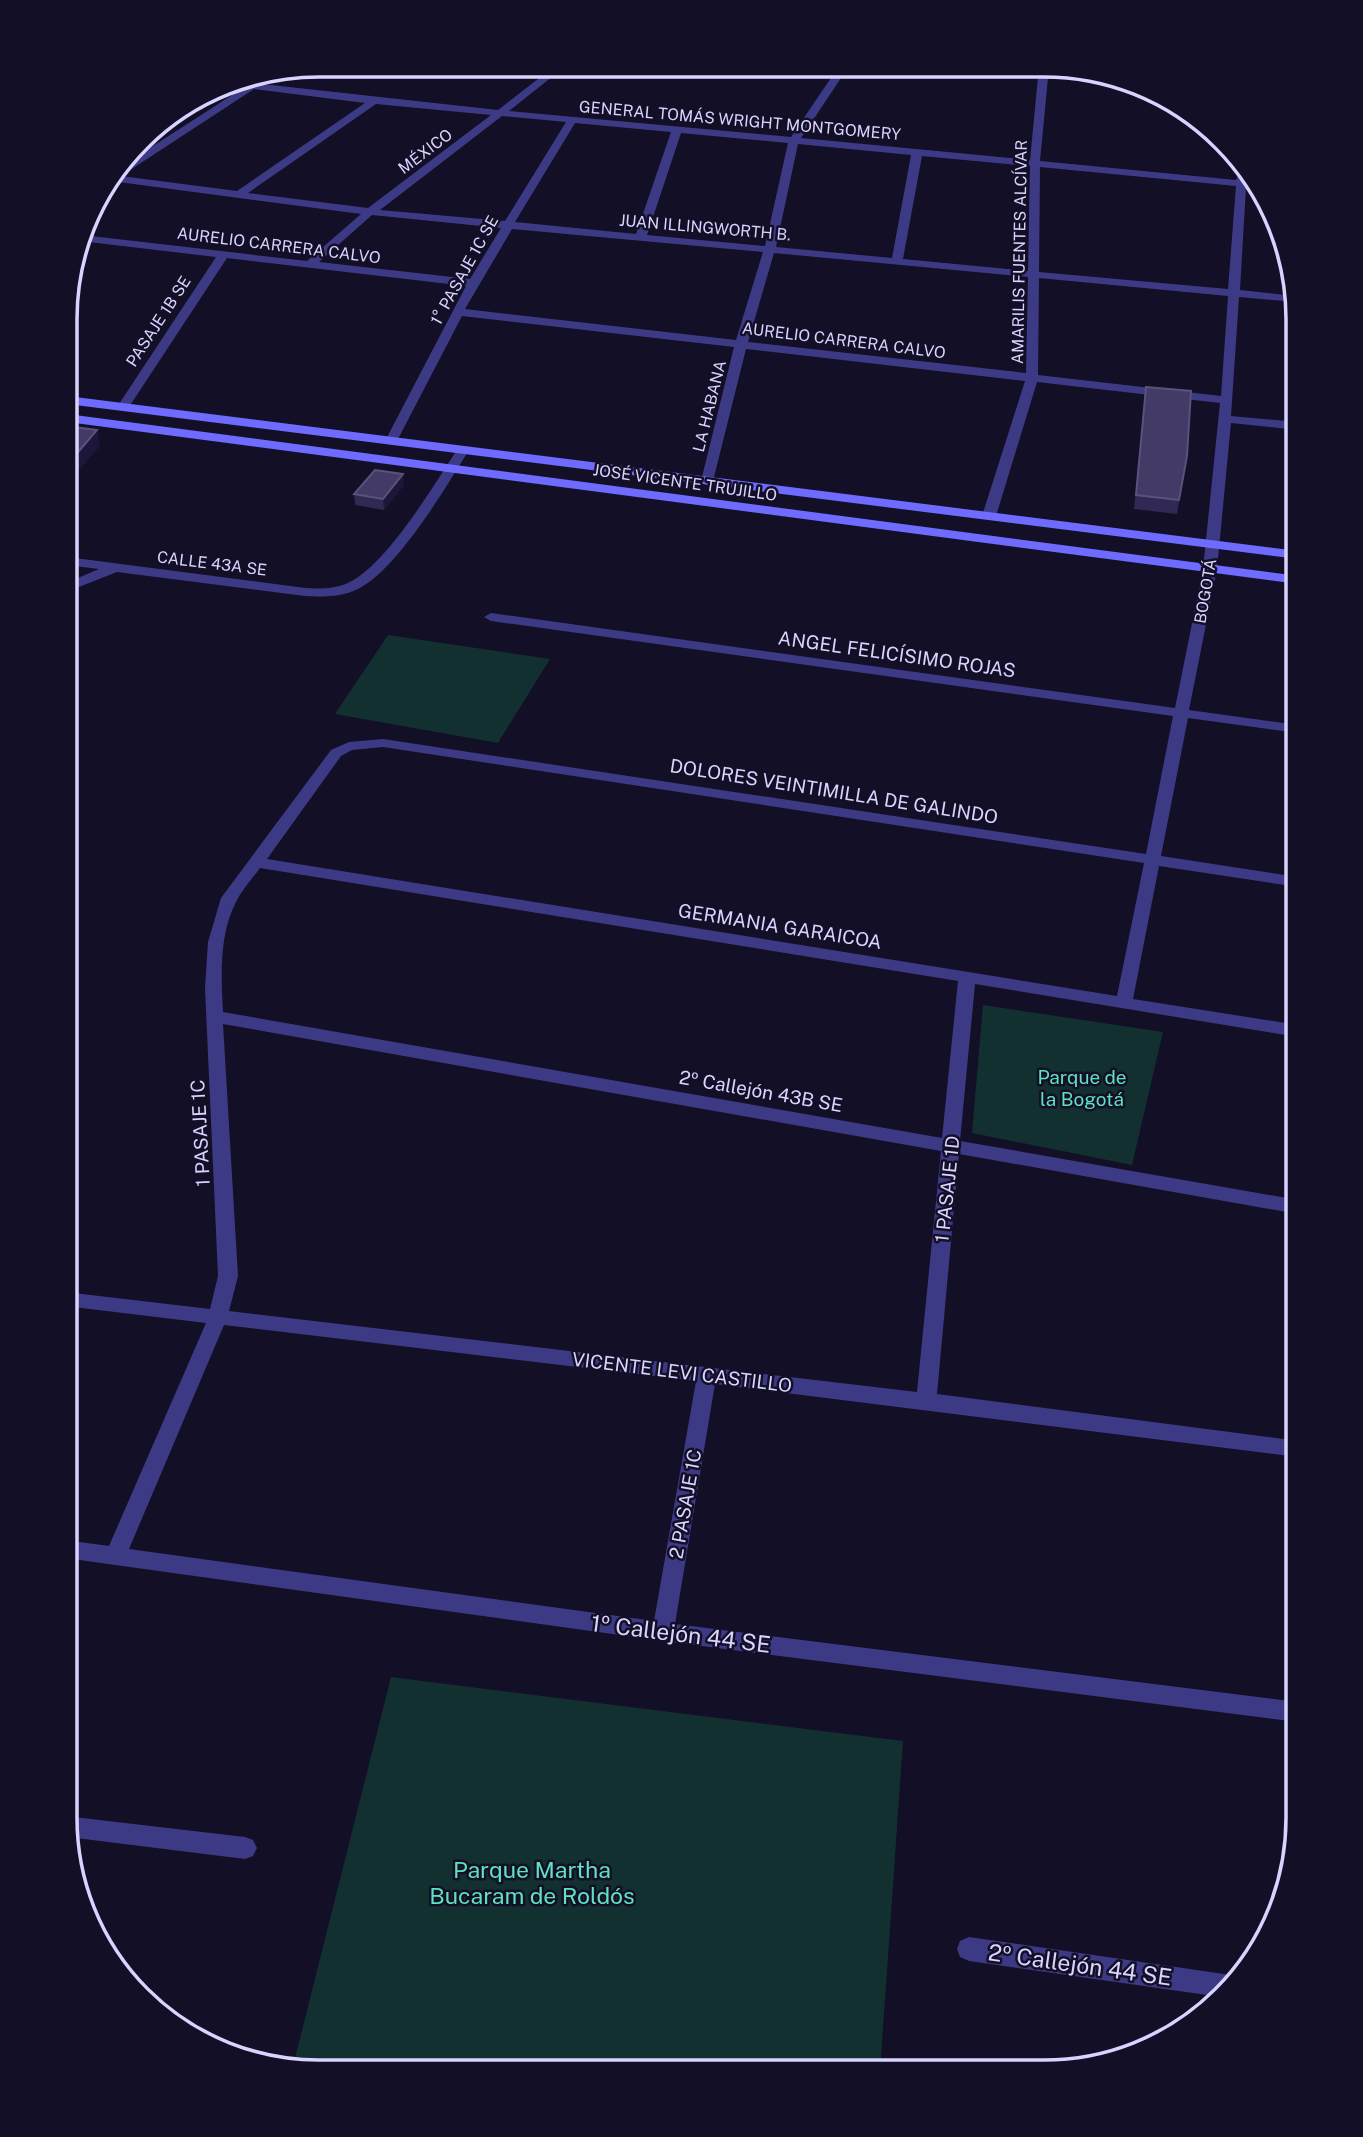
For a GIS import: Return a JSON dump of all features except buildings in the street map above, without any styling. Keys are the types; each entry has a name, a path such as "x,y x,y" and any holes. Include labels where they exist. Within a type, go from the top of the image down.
{"main road":[{"name":"JOSÉ VICENTE TRUJILLO","path":"77,401 1286,553"},
{"name":"JOSÉ VICENTE TRUJILLO","path":"77,419 1286,578"}],"street":[{"name":"LA HABANA","path":"707,481 741,344 769,248 794,141 836,77"},
{"name":"AMARILIS FUENTES ALCÍVAR","path":"989,516 1032,377 1035,164 1043,77"},
{"name":"MÉXICO","path":"309,265 370,212 547,78"},
{"name":"GENERAL TOMÁS WRIGHT MONTGOMERY","path":"252,87 917,153 1241,180"},
{"path":"134,163 250,88"},
{"path":"238,195 374,101"},
{"name":"1° PASAJE 1C SE","path":"391,441 473,284 572,120"},
{"path":"641,236 677,130"},
{"path":"897,261 917,153"},
{"name":"JUAN ILLINGWORTH B.","path":"123,177 370,212 1284,298"},
{"name":"BOGOTÁ","path":"1124,1003 1210,569 1244,183"},
{"name":"AURELIO CARRERA CALVO","path":"91,239 473,284"},
{"name":"PASAJE 1B SE","path":"123,407 223,255"},
{"name":"AURELIO CARRERA CALVO","path":"458,312 1226,400"},
{"path":"1225,419 1286,425"},
{"name":"CALLE 43A SE","path":"115,568 304,592 339,591 368,578 463,450"},
{"path":"77,563 115,568"},
{"path":"77,584 115,568"},
{"name":"ANGEL FELICÍSIMO ROJAS","path":"491,617 1286,727"},
{"name":"DOLORES VEINTIMILLA DE GALINDO","path":"364,743 391,744 1286,880"},
{"name":"1 PASAJE 1C","path":"115,1556 218,1317 228,1276 216,1017 215,941 219,919 227,902 337,753 349,746 364,743"},
{"name":"GERMANIA GARAICOA","path":"256,862 1286,1029"},
{"name":"1 PASAJE 1D","path":"926,1401 967,978"},
{"name":"2º Callejón 43B SE","path":"216,1017 1285,1205"},
{"name":"VICENTE LEVI CASTILLO","path":"77,1300 1285,1446"},
{"name":"2 PASAJE 1C","path":"663,1632 708,1375"},
{"name":"1º Callejón 44 SE","path":"77,1551 663,1632 1285,1710"},
{"path":"78,1827 246,1848"},
{"name":"2º Callejón 44 SE","path":"970,1949 1219,1985"}],"green space":[{"path":"388,635 550,659 498,743 335,714"},
{"name":"Parque de la Bogotá","path":"983,1005 1163,1032 1132,1165 972,1133"},
{"name":"Parque Martha Bucaram de Roldós","path":"391,1677 903,1741 881,2060 295,2058"}]}
